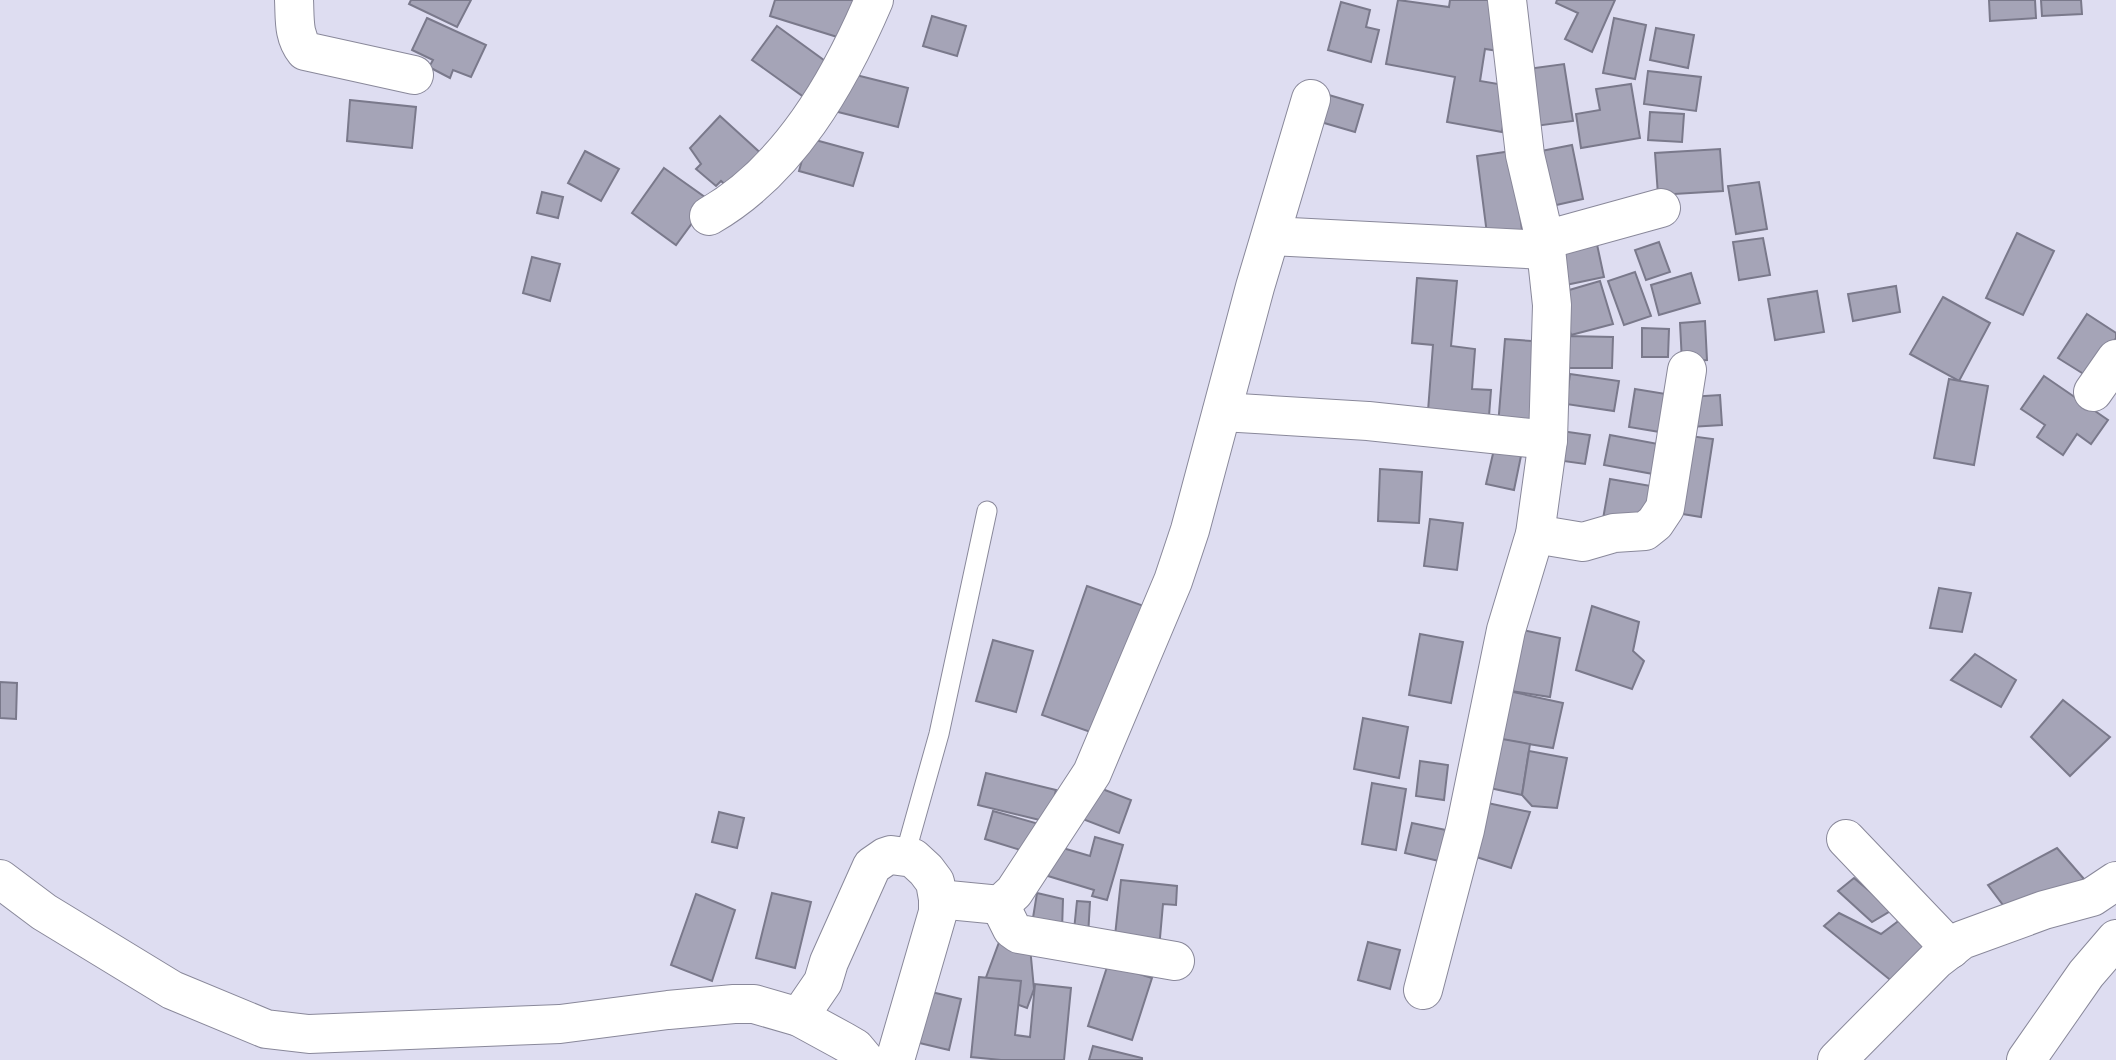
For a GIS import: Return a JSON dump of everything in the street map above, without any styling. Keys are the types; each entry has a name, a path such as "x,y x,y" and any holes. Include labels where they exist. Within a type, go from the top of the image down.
{"street":[{"path":"294,0 295,31 298,42 305,51 414,75"},
{"path":"305,51 320,0"},
{"path":"709,216 757,180 796,136 824,98 852,51 874,0"},
{"path":"1423,990 1465,831 1506,630 1535,534 1548,439 1552,305 1545,245 1525,155 1507,0"},
{"path":"938,898 1000,905 1014,892 1092,773 1182,558 1311,99"},
{"path":"1271,236 1545,245 1661,208"},
{"path":"2093,392 2116,359"},
{"path":"1535,534 1583,542 1614,533 1645,531 1655,523 1665,508 1687,370"},
{"path":"1222,412 1368,421 1548,439"},
{"path":"1846,839 1951,949"},
{"path":"799,1017 823,982 872,866 885,857 905,855 913,858 935,882 938,912 895,1060"},
{"path":"0,879 44,912 172,990 266,1029 309,1034 561,1024 754,1004 799,1017 855,1048 865,1060"},
{"path":"1838,1060 1936,960 1962,940 2092,897 2116,881"},
{"path":"1000,905 1012,929 1019,934 1175,961"},
{"path":"2026,1060 2086,974 2116,939"}],"lane":[{"path":"905,855 939,734 987,511"}],"building":[{"path":"411,0 471,0 457,27 409,4"},
{"path":"775,0 868,0 850,41 770,16"},
{"path":"1398,0 1449,7 1450,0 1494,0 1505,52 1485,49 1480,81 1510,86 1502,132 1447,122 1455,77 1386,64"},
{"path":"1557,0 1615,0 1592,52 1565,39 1578,13 1556,3"},
{"path":"1989,0 2035,0 2036,18 1990,21"},
{"path":"2041,0 2081,0 2082,14 2042,16"},
{"path":"1341,2 1370,10 1366,27 1379,30 1371,62 1328,50"},
{"path":"932,16 966,26 957,56 923,46"},
{"path":"427,18 486,45 471,77 453,70 450,78 429,67 433,60 412,50"},
{"path":"1614,18 1646,25 1635,79 1603,73"},
{"path":"777,26 832,66 808,100 752,60"},
{"path":"1656,28 1694,35 1688,68 1650,60"},
{"path":"1564,64 1573,121 1528,127 1520,70"},
{"path":"1648,71 1701,77 1696,111 1644,104"},
{"path":"844,72 908,88 898,127 834,111"},
{"path":"1631,84 1640,138 1581,148 1576,114 1600,110 1596,89"},
{"path":"1322,93 1363,105 1355,132 1314,120"},
{"path":"350,100 416,107 412,148 347,141"},
{"path":"1650,112 1684,114 1682,142 1648,140"},
{"path":"720,116 766,158 734,193 721,181 716,186 696,169 701,164 690,148"},
{"path":"808,138 863,153 853,186 799,171"},
{"path":"1572,145 1583,199 1543,208 1531,153"},
{"path":"1720,149 1723,191 1658,195 1655,153"},
{"path":"585,151 619,169 601,201 568,183"},
{"path":"1512,151 1522,230 1487,234 1477,156"},
{"path":"664,168 709,200 676,245 632,213"},
{"path":"1759,182 1767,229 1736,234 1728,186"},
{"path":"542,192 563,197 558,218 537,213"},
{"path":"2017,233 2054,251 2023,315 1986,298"},
{"path":"1595,235 1604,277 1561,286 1553,244"},
{"path":"1763,238 1770,275 1739,280 1733,242"},
{"path":"1659,242 1670,272 1646,280 1635,250"},
{"path":"532,257 560,264 550,301 523,293"},
{"path":"1635,272 1651,316 1624,325 1608,281"},
{"path":"1691,273 1700,303 1659,315 1651,285"},
{"path":"1417,278 1457,281 1451,346 1475,349 1472,389 1491,390 1489,416 1428,411 1433,345 1412,343"},
{"path":"1600,281 1613,324 1571,335 1559,293"},
{"path":"1896,286 1900,312 1853,321 1848,294"},
{"path":"1817,291 1824,332 1775,340 1768,299"},
{"path":"1943,297 1990,323 1959,381 1910,354"},
{"path":"2087,314 2116,333 2116,338 2090,378 2058,358"},
{"path":"1705,321 1707,360 1682,362 1680,323"},
{"path":"1642,328 1669,329 1668,357 1642,357"},
{"path":"1566,336 1613,337 1612,368 1566,368"},
{"path":"1505,339 1546,342 1539,429 1498,426"},
{"path":"1570,374 1619,381 1614,411 1566,404"},
{"path":"2044,376 2108,420 2091,444 2077,434 2063,455 2037,437 2045,425 2021,409"},
{"path":"1949,379 1988,386 1974,465 1934,458"},
{"path":"1635,389 1672,395 1666,433 1629,427"},
{"path":"1720,395 1722,425 1690,427 1689,397"},
{"path":"1561,431 1590,435 1585,464 1556,460"},
{"path":"1610,435 1658,444 1653,474 1604,465"},
{"path":"1682,435 1713,439 1701,517 1670,512"},
{"path":"1495,445 1522,451 1514,490 1486,484"},
{"path":"1380,469 1422,472 1419,523 1378,521"},
{"path":"1610,479 1651,486 1644,526 1603,519"},
{"path":"1430,519 1463,523 1457,570 1424,566"},
{"path":"1087,586 1144,606 1099,735 1042,715"},
{"path":"1939,588 1971,593 1962,632 1930,628"},
{"path":"1592,606 1639,622 1633,651 1644,661 1632,689 1576,670"},
{"path":"1518,629 1560,638 1550,697 1504,690"},
{"path":"1420,634 1463,642 1451,703 1409,695"},
{"path":"993,640 1033,651 1016,712 976,701"},
{"path":"1975,654 2016,680 2001,707 1951,680"},
{"path":"0,682 17,683 16,719 0,718"},
{"path":"1504,690 1563,703 1553,748 1498,739"},
{"path":"2063,700 2110,737 2070,776 2031,737"},
{"path":"1363,718 1408,727 1399,778 1354,769"},
{"path":"1491,737 1530,744 1522,795 1485,787"},
{"path":"1529,751 1567,758 1557,808 1532,806 1522,795"},
{"path":"1420,761 1448,765 1444,800 1416,796"},
{"path":"986,773 1056,790 1048,822 978,805"},
{"path":"1372,783 1406,789 1396,850 1362,844"},
{"path":"1092,785 1131,800 1119,833 1080,818"},
{"path":"1483,802 1530,812 1511,868 1470,855"},
{"path":"993,811 1046,826 1030,853 985,839"},
{"path":"719,812 744,818 737,848 712,842"},
{"path":"1412,823 1446,830 1439,861 1405,853"},
{"path":"1095,837 1123,845 1107,900 1092,896 1094,890 1048,876 1056,846 1090,856"},
{"path":"2057,848 2084,879 2012,917 1988,885"},
{"path":"1854,878 1892,910 1872,922 1838,891"},
{"path":"1121,880 1177,886 1176,905 1163,904 1159,949 1114,945"},
{"path":"772,893 811,902 795,968 756,958"},
{"path":"1037,893 1063,899 1062,930 1032,924"},
{"path":"696,894 735,910 712,981 671,965"},
{"path":"1077,901 1090,902 1088,936 1074,930"},
{"path":"1839,913 1881,934 1905,916 1934,943 1894,983 1824,926"},
{"path":"1001,937 1030,947 1034,989 1027,1008 981,991"},
{"path":"1368,942 1400,950 1390,989 1358,980"},
{"path":"1108,964 1152,978 1132,1040 1088,1026"},
{"path":"979,977 1021,981 1015,1035 1030,1037 1035,984 1071,988 1064,1060 971,1057"},
{"path":"923,990 961,999 949,1050 911,1041"},
{"path":"1093,1046 1142,1058 1142,1060 1089,1060"}]}
